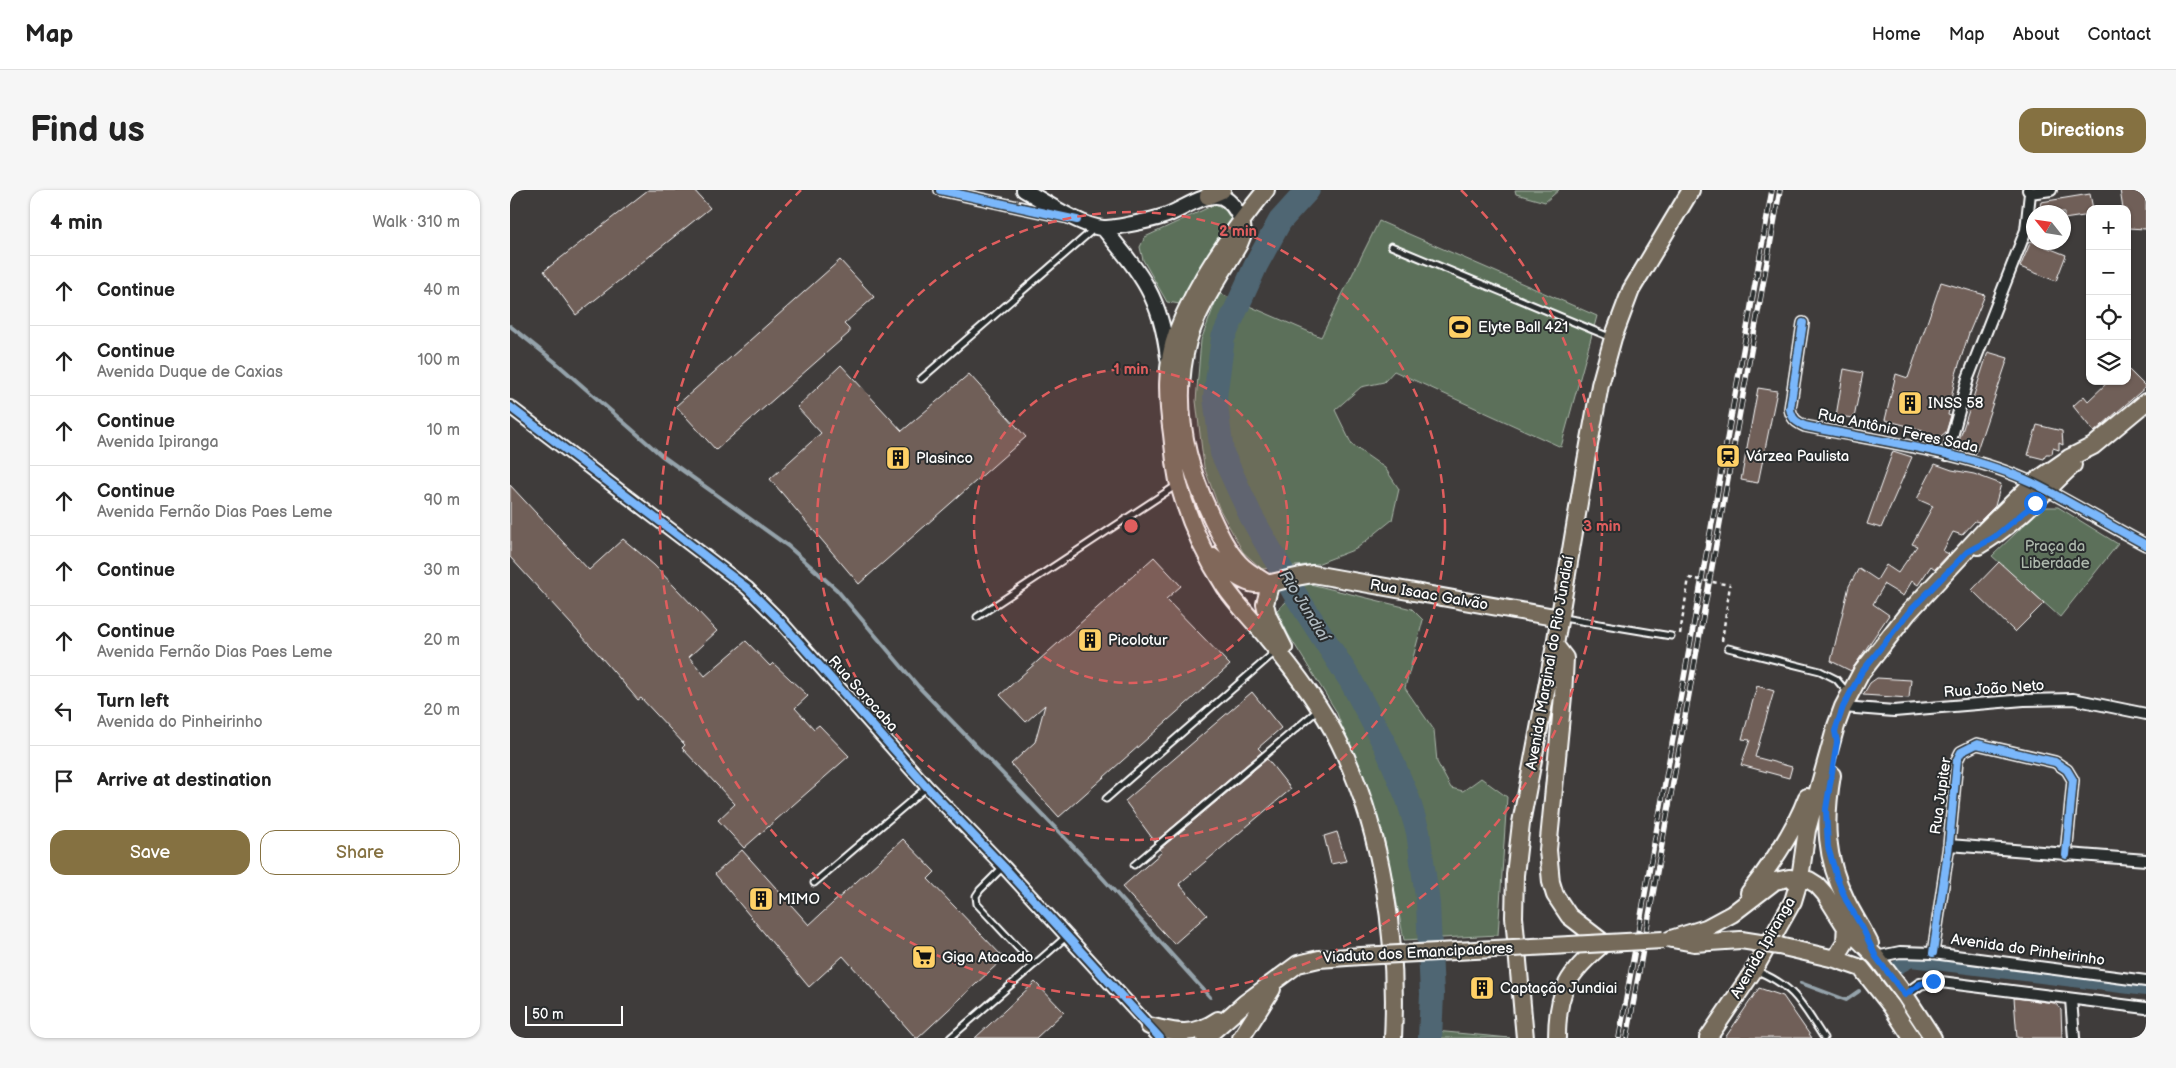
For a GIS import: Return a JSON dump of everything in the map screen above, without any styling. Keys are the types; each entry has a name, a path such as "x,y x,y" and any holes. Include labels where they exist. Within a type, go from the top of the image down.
{"main road":[{"path":"1024,190 1078,220 1100,227 1164,216 1208,194 1222,197 1236,210 1241,220 1243,234 1200,312 1189,340 1182,370 1180,399 1183,435 1190,467 1216,529 1240,564 1274,583"},
{"path":"1266,190 1241,220 1189,306 1176,334 1169,367 1167,404 1179,484 1199,541 1226,589 1294,670 1320,709 1339,742 1356,783 1371,830 1392,937 1395,989 1393,1038"},
{"name":"Avenida Marginal do Rio Jundiaí","path":"1526,1038 1514,917 1515,875 1521,824 1560,618 1600,385 1613,338 1631,290 1691,190"},
{"path":"1100,227 1140,272 1159,311 1166,338 1169,367"},
{"name":"Avenida Ipiranga","path":"1708,1038 1754,970 1793,901 1800,878 1807,830 1835,731 1846,700 1861,673 1908,613 1967,552 1993,538 2018,519 2039,487 2146,402"},
{"path":"1199,541 1238,579 1250,584 1274,583"},
{"name":"Rua Isaac Galvão","path":"1274,583 1313,574 1560,618"},
{"path":"1274,583 1265,604 1268,616 1294,670"},
{"path":"1555,645 1565,658 1548,850 1551,882 1555,895 1569,916 1604,943 1579,965 1565,987 1558,1008 1557,1038"},
{"path":"1835,731 1837,742 1826,809 1828,847 1846,900 1863,929 1876,957"},
{"path":"1732,914 1764,874 1801,813 1827,742 1835,731"},
{"path":"1667,939 1706,928 1732,914 1775,881 1800,878 1817,885 1825,894 1845,926 1876,957 1905,995 1933,1038"},
{"path":"1835,959 1844,943 1846,900"},
{"path":"1667,939 1694,943 1741,940 1779,946 1835,959 1861,968 1891,1006 1912,1038"},
{"name":"Viaduto dos Emancipadores","path":"1245,1002 1298,964 1319,959 1667,939"},
{"path":"1241,1038 1282,974"},
{"path":"1155,1032 1192,1032 1210,1026 1245,1002"},
{"path":"1205,1038 1245,1002"}],"street":[{"path":"940,190 1078,220"},
{"path":"1947,455 1968,378 2026,230 2029,192 2051,190"},
{"name":"Rua Antônio Feres Sada","path":"1803,323 1790,409 1792,417 1797,422 1805,426 1947,455 1987,467 2039,487 2146,545"},
{"name":"Rua Sorocaba","path":"510,407 747,588 780,621 927,788 1004,867 1155,1032"},
{"name":"Rua João Neto","path":"1846,700 1894,711 2024,700 2073,699 2146,714"},
{"name":"Rua Jupiter","path":"1933,953 1957,760 1961,752 1977,744 2055,762 2067,770 2073,780 2066,855"},
{"path":"1948,844 2146,860"},
{"name":"Avenida do Pinheirinho","path":"1876,957 1900,952 1933,953 2146,981"},
{"path":"1905,995 1920,984 1933,981 2146,1008"},
{"path":"2071,999 2074,1038"}],"lane":[{"path":"921,379 1100,227"},
{"path":"1391,246 1613,338"},
{"path":"977,617 1179,484"},
{"path":"1560,618 1671,636"},
{"path":"1728,648 1820,671 1836,679 1846,700"},
{"path":"1106,799 1277,650"},
{"path":"1134,865 1320,709"},
{"path":"814,883 927,788"},
{"path":"1004,867 980,890 976,896 977,904 1034,965"},
{"path":"950,1038 1068,936"},
{"path":"1754,970 1784,984 1797,997 1824,1038"}],"path":[{"path":"1679,638 1689,578 1730,585 1721,646"}],"green space":[{"path":"1515,190 1559,190 1545,202 1516,194"},
{"path":"1216,204 1229,213 1233,219 1180,304 1167,302 1143,260 1140,247 1145,237"},
{"path":"1379,221 1597,316 1561,447 1394,371 1384,382 1361,387 1335,410 1352,445 1385,468 1399,489 1392,520 1356,549 1317,564 1262,569 1243,552 1219,508 1204,467 1196,401 1201,340 1219,293 1321,337"},
{"name":"Praça da Liberdade","path":"2043,507 2058,507 2118,544 2060,617 1992,556"},
{"path":"1302,582 1412,609 1423,620 1405,688 1434,730 1437,762 1451,788 1463,791 1481,778 1507,797 1498,935 1404,940 1384,837 1336,711 1288,634 1277,610"},
{"path":"1435,1031 1510,1038 1435,1038"}],"building":[{"path":"648,190 694,190 710,208 576,315 544,271"},
{"path":"2120,190 2146,190 2146,229 2131,228 2131,205 2122,205"},
{"path":"2090,194 2092,205 2086,205 2086,216 2071,218 2071,205 2040,205 2041,202"},
{"path":"2027,250 2054,250 2066,255 2056,281 2020,267"},
{"path":"840,260 874,297 844,324 849,329 849,333 716,450 676,406"},
{"path":"1941,282 1985,295 1969,333 1956,374 1948,415 1951,416 1946,432 1936,440 1921,438 1923,430 1885,420 1896,374 1908,378"},
{"path":"1988,352 2008,358 1976,453 1957,447"},
{"name":"Plasinco","path":"841,365 902,431 969,374 1026,437 859,584 770,479 821,433 797,407"},
{"path":"1844,369 1863,373 1854,418 1836,416"},
{"path":"2131,372 2146,387 2094,432 2073,406 2084,396 2088,401 2105,385 2131,385"},
{"path":"1758,388 1777,391 1758,483 1741,480"},
{"path":"2037,425 2062,431 2063,445 2059,443 2059,450 2053,448 2052,454 2046,454 2044,459 2028,455"},
{"path":"1893,451 1912,457 1881,528 1867,524"},
{"path":"1935,464 1952,470 1974,474 2001,484 1995,506 1979,522 1975,521 1962,535 1953,532 1943,551 1949,554 1935,569 1931,566 1918,585 1912,581 1903,596 1883,584 1873,604 1889,615 1851,671 1831,661 1849,586 1859,568 1877,580 1886,565 1898,573 1917,546 1912,544 1933,506 1917,499"},
{"path":"510,485 589,570 623,539 654,565 717,631 689,657 705,676 746,641 770,666 773,663 808,696 795,708 814,729 819,725 849,756 744,848 718,820 735,804 682,748 685,745 641,698 638,700 510,557"},
{"path":"1154,557 1181,586 1166,599 1230,665 1059,817 1011,764 1035,742 1045,705 1026,722 1000,695"},
{"path":"1999,562 2044,603 2015,632 1972,590"},
{"path":"1877,678 1911,680 1909,698 1863,695 1870,683"},
{"path":"1757,686 1774,691 1755,757 1792,767 1789,778 1741,765 1750,740 1742,739"},
{"path":"1252,692 1281,728 1258,748 1262,752 1155,842 1125,801"},
{"path":"1267,759 1291,789 1179,884 1207,915 1174,944 1122,887 1162,852 1160,849"},
{"path":"1337,832 1346,861 1331,864 1324,836"},
{"path":"903,839 935,872 928,879 1004,958 918,1038 843,956 809,987 715,874 742,850 809,925"},
{"path":"1035,982 1064,1012 1036,1038 975,1038"},
{"path":"1759,988 1783,996 1812,1038 1725,1038"},
{"path":"2014,998 2055,1003 2061,1010 2062,1038 2017,1038"}],"waterway":[{"name":"Rio Jundiaí","path":"1308,190 1280,221 1256,265 1223,338 1215,397 1222,453 1251,516 1295,594 1351,681 1386,747 1408,799 1418,832 1428,904 1432,994 1430,1038"},
{"path":"510,326 554,361 661,455 788,546 837,590 918,686 1089,863 1210,997"},
{"path":"1898,967 1911,960 2146,989"},
{"path":"1801,983 1846,1000 1859,991"}],"railway":[{"path":"1619,1038 1772,190"},
{"path":"1627,1038 1780,190"}],"cycle path":[{"path":"940,190 1077,220"},
{"path":"1803,323 1790,409 1793,418 1799,423 1805,426 1951,455 2007,472 2047,490 2146,545"},
{"path":"510,407 747,588 780,621 927,787 1004,867 1160,1038"},
{"path":"1933,953 1949,845 1957,760 1961,752 1977,744 2055,762 2067,770 2073,780 2066,855"}],"place":[{"name":"Elyte Ball 421","path":"1460,327"},
{"name":"INSS 58","path":"1910,403"},
{"name":"Várzea Paulista","path":"1728,456"},
{"name":"Plasinco","path":"898,458"},
{"name":"Picolotur","path":"1090,640"},
{"name":"MIMO","path":"761,899"},
{"name":"Giga Atacado","path":"924,957"},
{"name":"Captação Jundiai","path":"1482,988"}],"route":[{"path":"1933,981 1920,984 1905,995 1876,957 1863,929 1846,900 1837,878 1828,847 1826,809 1837,742 1835,731 1843,707 1861,673 1908,613 1967,552 1993,538 2035,503"}]}
